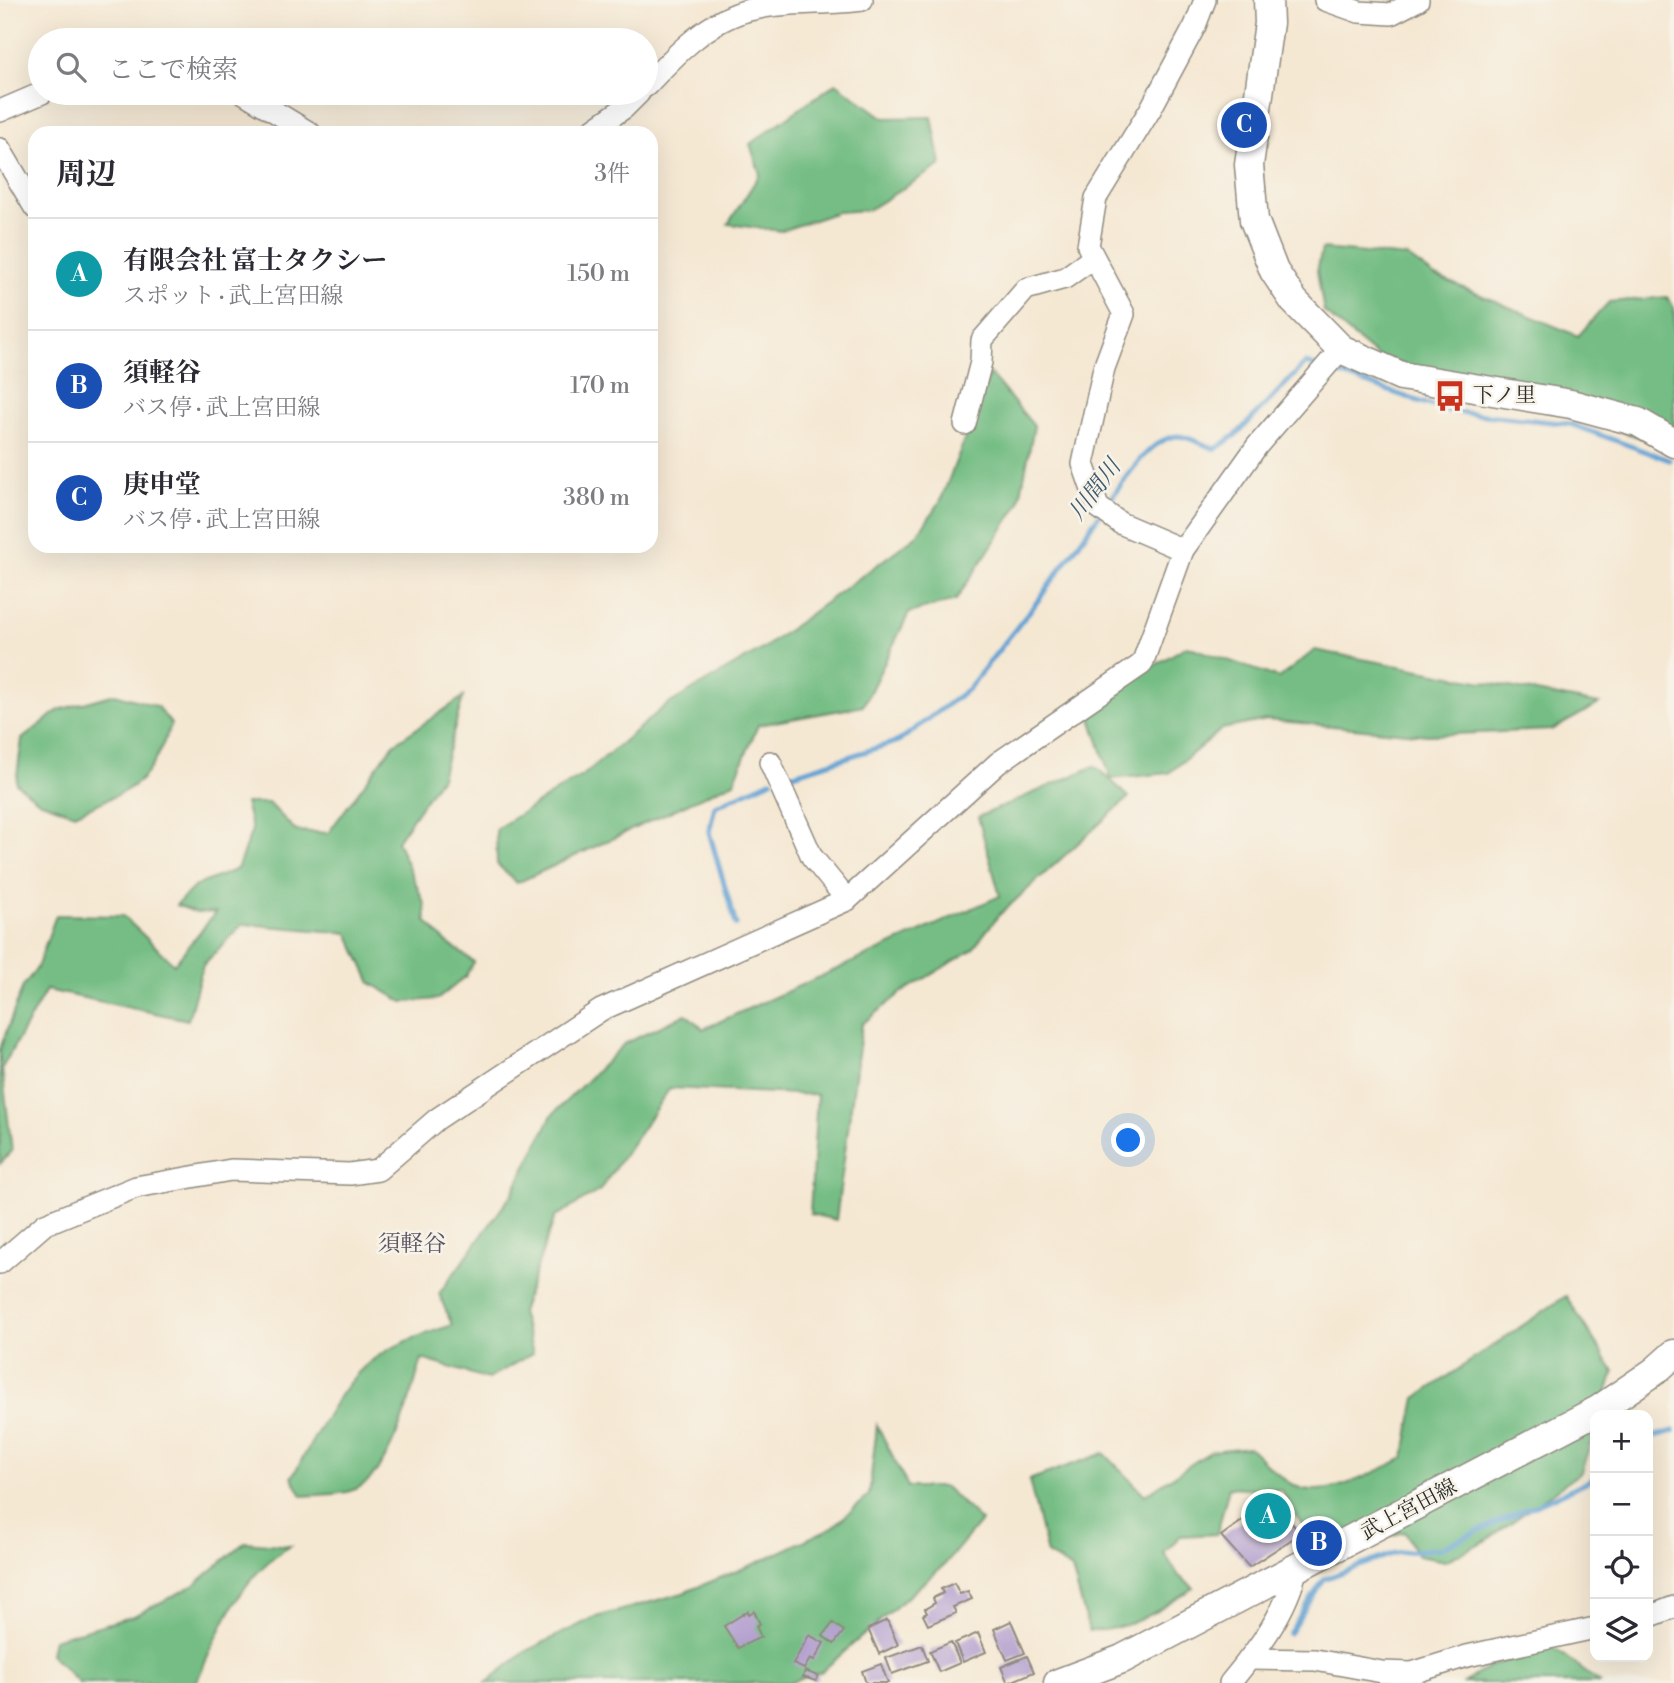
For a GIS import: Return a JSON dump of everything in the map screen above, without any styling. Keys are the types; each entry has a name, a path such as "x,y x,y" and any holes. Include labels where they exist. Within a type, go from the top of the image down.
{"main road":[{"path":"1268,0 1269,23 1249,165 1254,220 1274,271 1294,301 1341,349 1401,376 1571,404 1638,422 1674,443"},
{"name":"武上宮田線","path":"1058,1683 1122,1659 1598,1410 1655,1371 1674,1354"}],"street":[{"path":"658,73 715,24 749,10 862,0"},
{"path":"1183,550 1120,523 1098,507 1083,464 1104,368 1124,314 1088,246 1096,198 1150,110 1195,26 1205,0"},
{"path":"1325,0 1359,12 1380,14 1391,14 1409,2"},
{"path":"0,111 28,99"},
{"path":"264,105 298,126"},
{"path":"598,126 627,105"},
{"path":"0,149 28,196"},
{"path":"965,424 981,362 982,340 1026,289 1065,278 1093,258"},
{"path":"0,1263 45,1224 136,1187 231,1170 350,1174 378,1170 438,1119 601,1010 847,900 998,763 1142,664 1183,550 1257,446 1341,349"},
{"path":"770,762 813,857 847,900"},
{"path":"1230,1683 1249,1659 1291,1594 1296,1570"},
{"path":"1653,1615 1674,1607"},
{"path":"1249,1659 1315,1660 1382,1672 1412,1673 1467,1656 1590,1629"}],"green space":[{"path":"836,83 884,118 932,117 941,165 868,210 838,212 781,231 728,224 760,174 750,144"},
{"path":"1322,249 1408,257 1433,275 1578,336 1609,302 1667,297 1674,308 1674,448 1378,357 1324,312 1317,271"},
{"path":"990,374 1034,426 1019,504 956,600 909,613 863,706 758,725 734,782 517,883 497,864 496,829 586,773 665,706 764,648 916,536 940,502"},
{"path":"1187,646 1279,678 1315,650 1599,704 1552,730 1428,735 1267,720 1222,729 1169,773 1111,779 1090,715 1150,668"},
{"path":"115,694 157,706 171,724 154,762 136,783 125,791 75,814 39,801 16,783 22,739 59,710"},
{"path":"463,697 441,777 397,841 425,905 426,921 445,941 474,962 465,977 438,999 403,1002 371,983 348,933 243,924 203,965 188,1020 46,990 2,1068 12,1151 0,1164 0,1049 23,986 37,968 56,915 123,916 174,964 216,912 197,913 176,905 195,886 237,869 252,830 245,803 269,803 296,831 328,833 394,744"},
{"path":"1095,766 1129,797 998,916 972,950 901,993 862,1024 836,1220 810,1214 817,1095 670,1088 600,1190 555,1217 521,1312 533,1353 488,1379 422,1359 398,1431 379,1467 368,1481 356,1489 336,1494 302,1496 292,1477 344,1390 373,1359 406,1342 452,1325 439,1294 512,1194 552,1115 624,1044 686,1014 703,1029 1000,896 978,817"},
{"path":"1566,1296 1614,1372 1602,1410 1590,1410 1590,1444 1581,1472 1487,1540 1445,1561 1418,1556 1405,1532 1320,1554 1281,1490 1229,1487 1217,1534 1180,1536 1164,1553 1179,1576 1194,1588 1144,1618 1118,1627 1089,1631 1072,1569 1047,1554 1029,1480 1104,1453 1145,1495 1211,1451 1249,1447 1276,1473 1295,1486 1307,1490 1336,1487 1365,1477 1404,1458 1416,1398"},
{"path":"877,1425 908,1487 945,1487 981,1521 945,1564 821,1672 788,1683 486,1683 526,1651 593,1618 683,1593 759,1562 833,1527 869,1495"},
{"path":"245,1542 291,1546 273,1558 244,1588 223,1624 196,1683 79,1683 50,1654 53,1639 134,1616 193,1586"},
{"path":"1551,1646 1600,1683 1463,1683 1493,1665"}],"building":[{"path":"1274,1498 1300,1534 1249,1567 1221,1536"},
{"path":"954,1583 960,1594 968,1591 972,1599 953,1607 956,1613 928,1625 923,1615 927,1613 925,1609 935,1603 933,1598 943,1593 941,1589"},
{"path":"748,1611 749,1614 754,1611 760,1624 756,1626 761,1637 738,1648 724,1626"},
{"path":"887,1620 898,1645 879,1654 868,1629"},
{"path":"1011,1621 1025,1653 1007,1660 994,1629"},
{"path":"833,1623 844,1631 834,1644 823,1636"},
{"path":"978,1633 986,1652 963,1662 955,1643"},
{"path":"809,1635 824,1643 814,1661 810,1659 804,1669 793,1664"},
{"path":"951,1642 960,1663 939,1672 930,1651"},
{"path":"922,1645 928,1661 892,1674 886,1658"},
{"path":"1027,1656 1034,1672 1008,1683 1001,1667"},
{"path":"881,1664 888,1683 866,1683 862,1671"},
{"path":"805,1671 818,1676 816,1681 803,1677"}],"waterway":[{"name":"川間川","path":"1105,507 1137,464 1157,444 1179,436 1216,449 1237,434 1306,363 1319,367"},
{"name":"川間川","path":"1328,370 1447,411 1570,424 1669,460"},
{"name":"川間川","path":"781,778 899,741 968,689 1040,598 1099,515"},
{"name":"川間川","path":"736,925 709,832 715,806 772,780"},
{"path":"1653,1437 1674,1431"},
{"path":"1289,1634 1324,1579 1395,1553 1441,1548 1590,1480"}],"place":[{"name":"庚申堂","path":"1244,125"},
{"name":"下ノ里","path":"1450,396"},
{"name":"有限会社 富士タクシー","path":"1268,1516"},
{"name":"須軽谷","path":"1319,1543"}],"district":[{"name":"須軽谷","path":"412,1244"}]}
